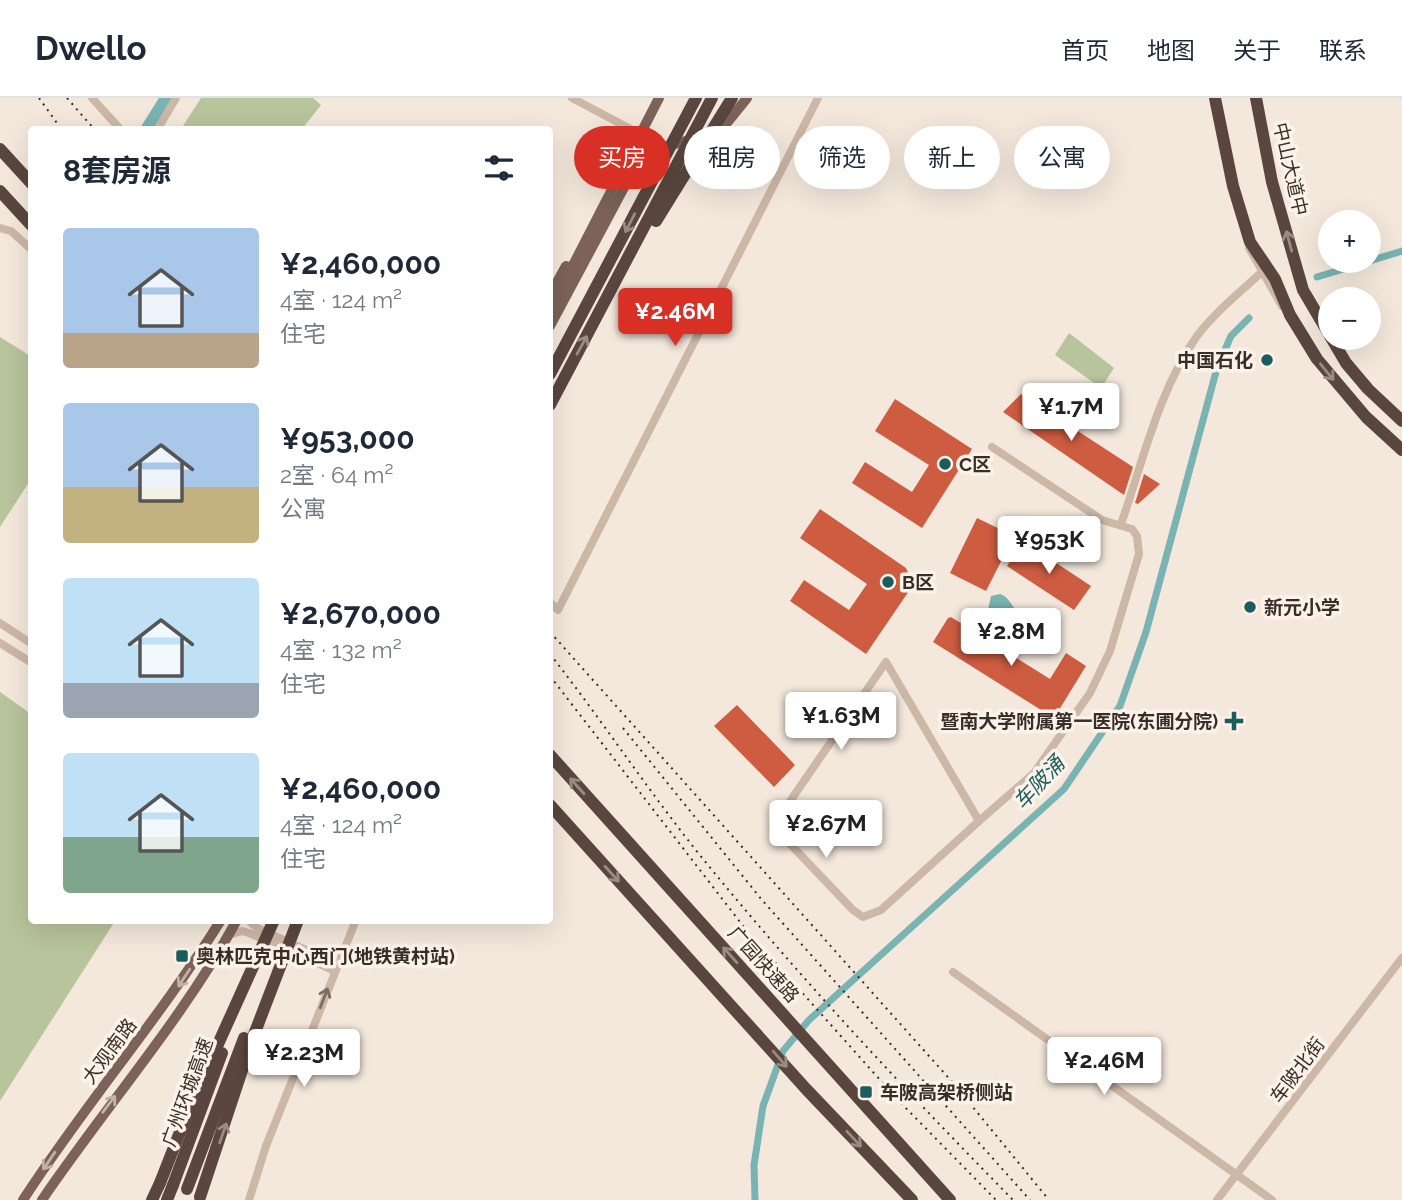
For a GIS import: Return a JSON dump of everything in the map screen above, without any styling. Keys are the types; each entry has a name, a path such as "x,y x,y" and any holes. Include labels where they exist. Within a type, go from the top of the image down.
{"highway":[{"path":"553,368 695,98"},
{"path":"553,399 712,98"},
{"path":"622,270 732,98"},
{"path":"1215,98 1230,175 1245,231 1275,279 1290,315 1328,374 1366,417 1402,450"},
{"name":"中山大道中","path":"1256,98 1272,182 1303,290 1346,363 1402,421"},
{"path":"0,149 28,180"},
{"path":"0,191 28,222"},
{"name":"广园快速路","path":"553,758 952,1200"},
{"path":"553,808 807,1090 912,1200"},
{"path":"167,1200 167,1184 191,1104 274,924"},
{"name":"广州环城高速","path":"185,1194 251,1018 290,924"},
{"path":"200,1198 249,1049 296,924"},
{"path":"152,1200 167,1184"}],"main road":[{"path":"645,126 661,98"},
{"path":"649,126 661,98"},
{"path":"670,146 716,131 726,124 747,98"},
{"path":"553,304 613,189"},
{"path":"553,320 622,189"},
{"path":"553,290 580,242 589,237"},
{"name":"大观南路","path":"23,1200 74,1126 178,987 218,924"},
{"name":"大观南路","path":"42,1200 97,1120 184,1006 235,924"}],"street":[{"path":"92,98 117,126"},
{"path":"159,126 176,98"},
{"path":"572,98 625,126"},
{"path":"553,605 558,610 818,98"},
{"path":"0,228 11,231 28,246"},
{"path":"1245,231 1251,252 1275,296 1290,315"},
{"path":"1121,524 1167,389 1181,362 1197,336 1218,312 1262,272"},
{"path":"979,821 886,662 773,826 853,910 863,917 881,910 1034,773 1090,693 1110,651 1139,554 1137,536 1132,529 1102,520 992,447"},
{"path":"0,623 28,640"},
{"path":"0,643 28,660"},
{"path":"252,924 336,968"},
{"path":"249,1200 266,1146 354,924"},
{"path":"229,935 249,933 336,968"},
{"name":"车陂北街","path":"1217,1200 1402,958"},
{"path":"953,972 1272,1200"}],"green space":[{"path":"201,98 313,98 321,105 304,126 183,126"},
{"path":"1069,333 1114,368 1101,388 1055,355"},
{"path":"0,337 28,354 28,484 0,527"},
{"path":"0,692 28,712 28,924 113,924 0,1101"}],"water":[{"path":"1000,594 1008,599 1017,611 1034,622 1035,638 1030,641 1021,636 1016,628 1004,627 988,610 991,596"}],"building":[{"path":"1021,394 1133,467 1124,495 1003,412"},
{"name":"C区","path":"895,399 972,449 922,528 852,483 865,462 912,492 929,465 875,431"},
{"path":"1144,474 1160,484 1138,504 1135,503"},
{"name":"B区","path":"820,509 906,568 913,585 866,654 790,601 804,580 849,610 867,584 800,538"},
{"path":"977,518 1014,536 986,591 950,573"},
{"path":"1023,541 1091,586 1074,610 1007,566"},
{"path":"951,617 1050,679 1066,653 1086,666 1054,718 933,642"},
{"path":"737,705 795,765 774,787 714,726"}],"waterway":[{"path":"148,126 166,98"},
{"path":"1317,277 1402,251"},
{"name":"车陂涌","path":"755,1200 754,1165 763,1106 783,1051 809,1020 1064,789 1120,706 1146,632 1217,368 1231,336 1249,318"}],"railway":[{"path":"39,98 59,126"},
{"path":"67,98 92,126"},
{"path":"553,635 954,1084 1049,1200"},
{"path":"553,658 680,829 774,944 852,1031 1013,1200"},
{"path":"553,680 747,931 898,1100 996,1200"},
{"path":"623,728 762,900 1030,1200"}],"place":[{"name":"中国石化","path":"1267,360"},
{"name":"C区","path":"945,464"},
{"name":"B区","path":"888,582"},
{"name":"新元小学","path":"1250,607"},
{"name":"暨南大学附属第一医院(东圃分院)","path":"1234,721"},
{"name":"奥林匹克中心西门(地铁黄村站)","path":"182,956"},
{"name":"车陂高架桥侧站","path":"866,1092"}]}
